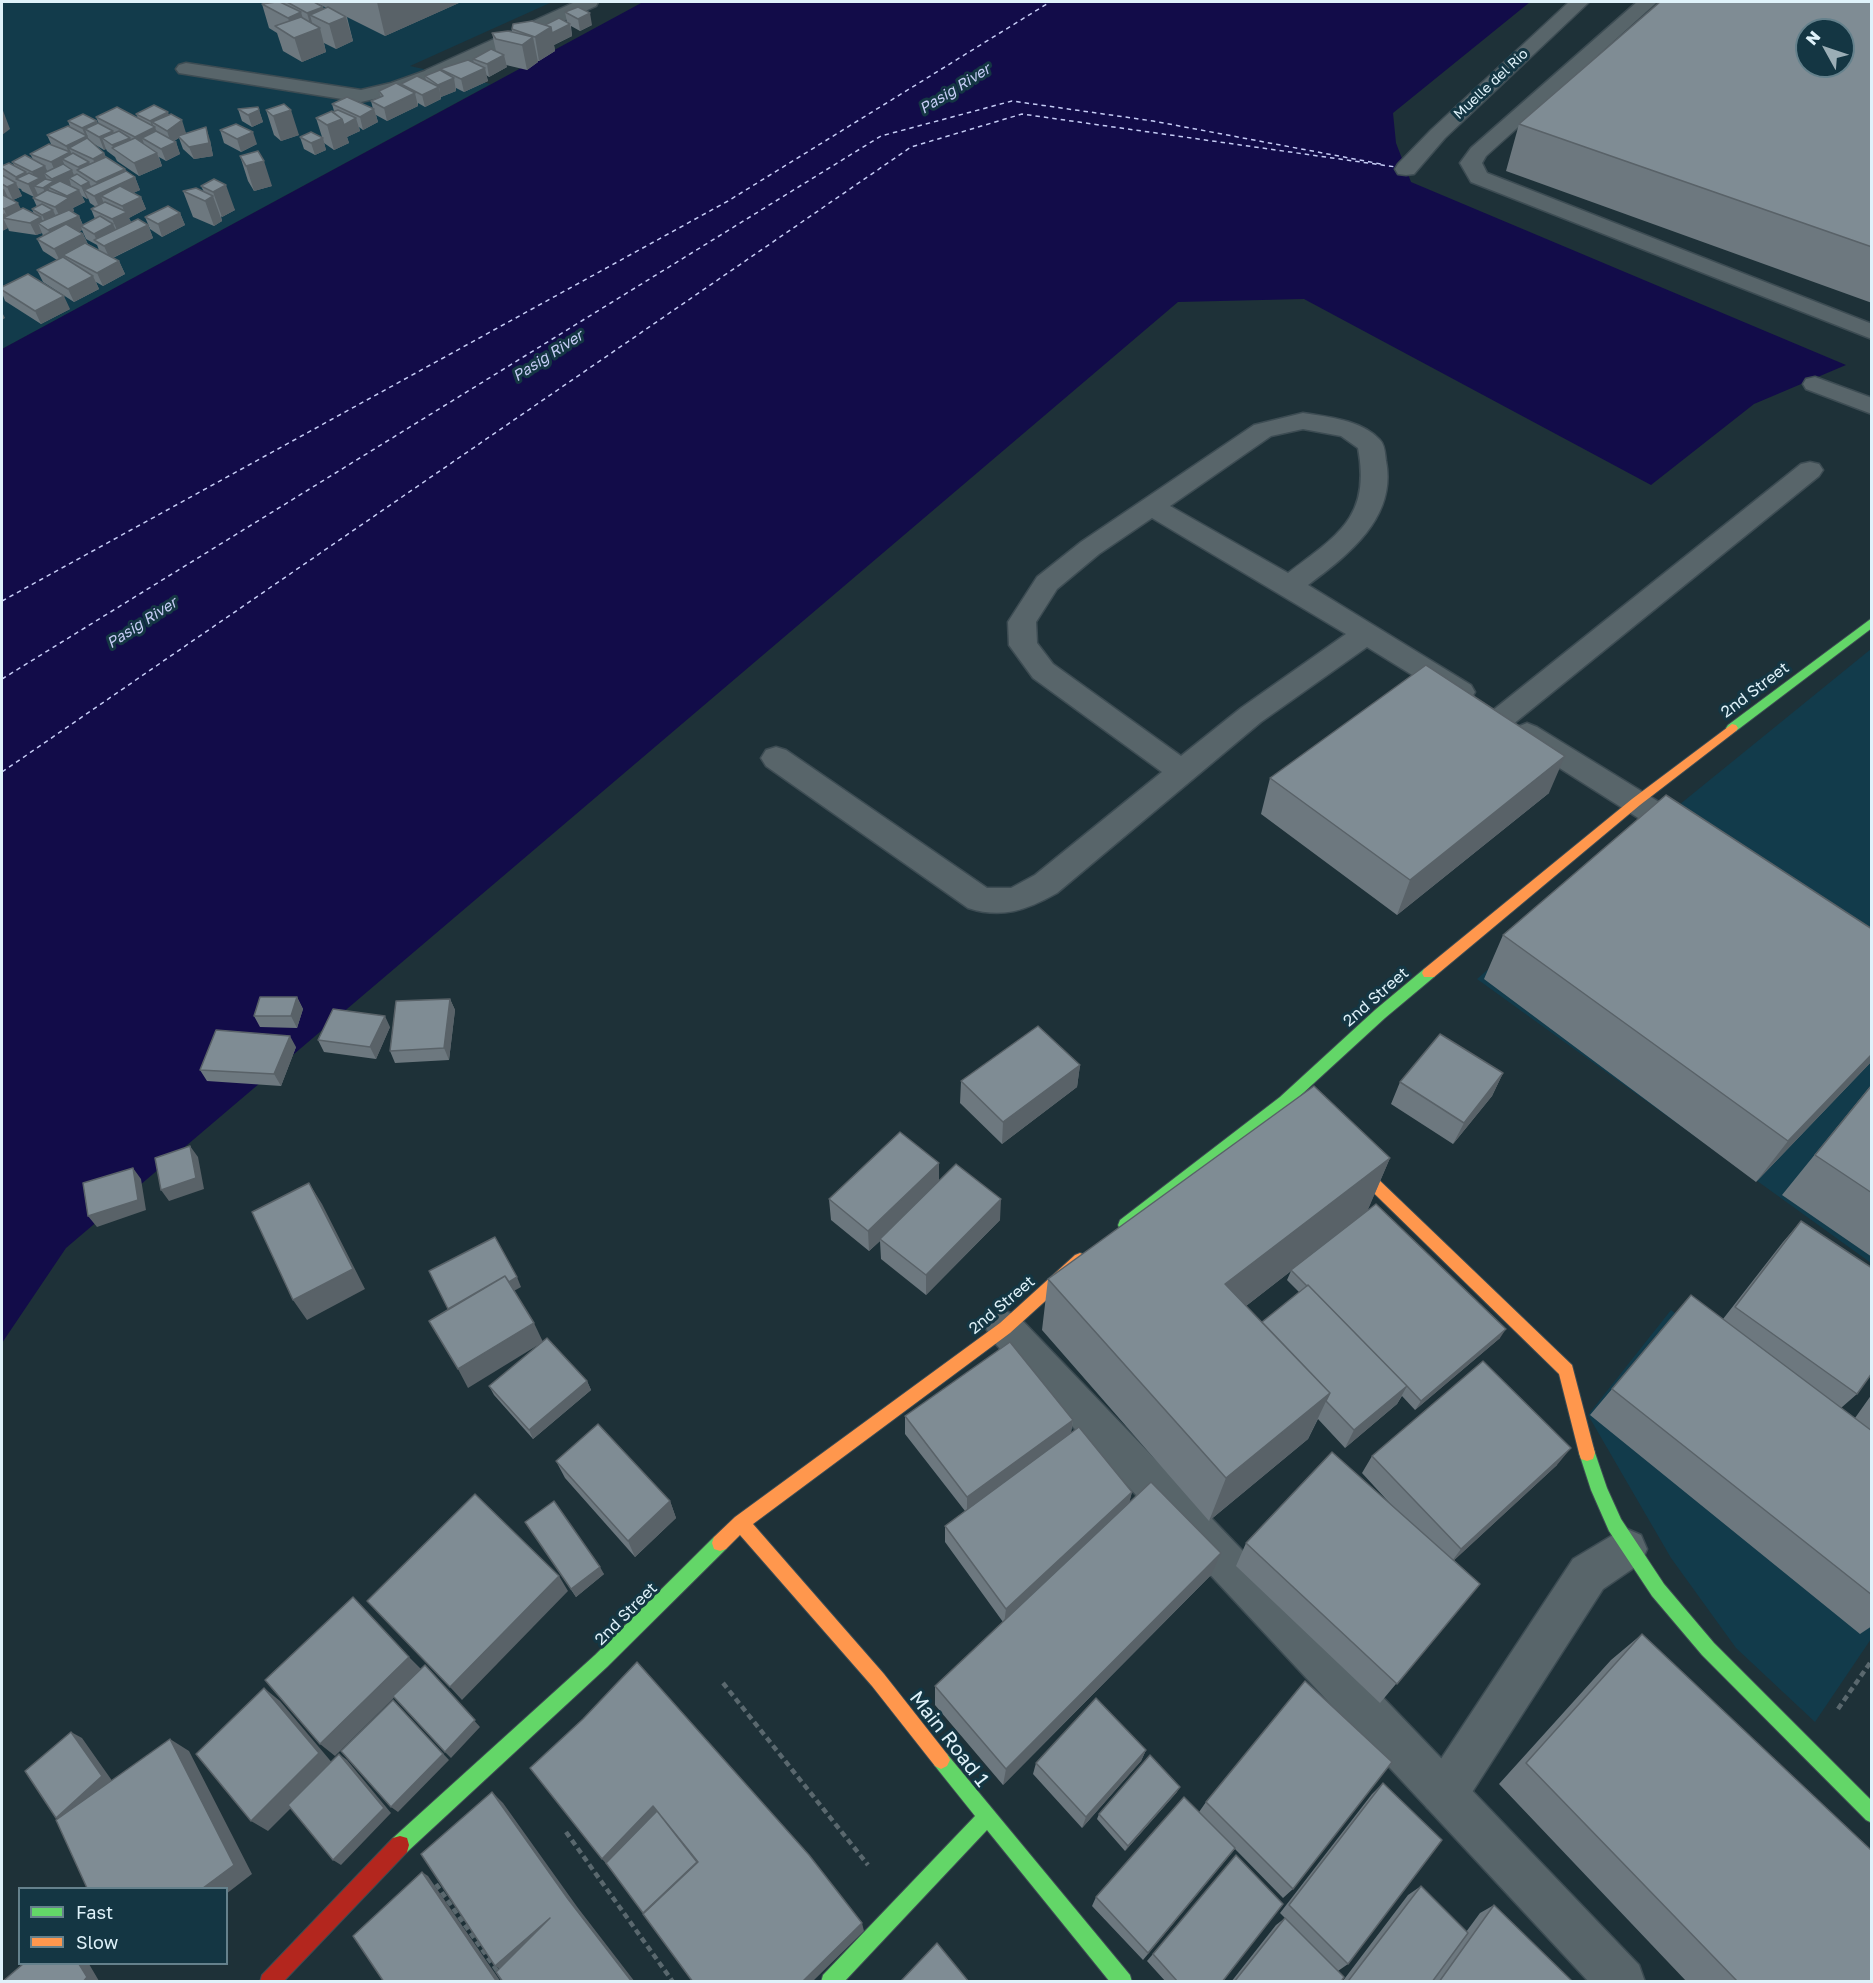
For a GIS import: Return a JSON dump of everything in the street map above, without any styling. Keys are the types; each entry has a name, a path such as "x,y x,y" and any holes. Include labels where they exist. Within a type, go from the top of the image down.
{"street":[{"path":"186,69 361,96 397,88 433,74 589,2"},
{"name":"Muelle del Rio","path":"1406,169 1438,134 1580,2"},
{"path":"1648,2 1478,152 1471,163 1479,177 1833,319 1872,332"},
{"path":"1519,115 1542,122"},
{"path":"1815,384 1872,407"},
{"path":"1181,771 1043,671 1023,645 1022,622 1047,583 1090,548 1263,430 1303,421 1350,431 1370,444 1375,462 1375,496 1353,536 1288,586"},
{"path":"1502,718 1810,470"},
{"path":"1151,506 1288,586 1711,850"},
{"name":"2nd Street","path":"1115,1233 1289,1105 1380,1014 1636,802 1872,622"},
{"path":"776,758 979,898 1002,904 1027,895 1046,884 1251,715 1366,634"},
{"path":"1334,1145 1566,1370 1594,1482 1627,1549 1700,1642 1872,1814"},
{"name":"2nd Street","path":"269,1982 405,1840 601,1661 741,1523 1005,1328 1067,1270 1096,1248"},
{"path":"1005,1328 1622,1982"},
{"name":"Main Road 1","path":"741,1523 878,1680 986,1818 1123,1982"},
{"path":"1443,1792 1451,1784 1588,1574 1627,1549"},
{"path":"830,1982 986,1818"}],"path":[{"path":"723,1683 901,1906"},
{"path":"566,1832 673,1982"},
{"path":"405,1840 505,1982"}],"shaded area":[{"path":"2,2 552,2 410,66 491,84 2,349"},
{"path":"1871,649 1871,1263 1477,979 1642,835"},
{"path":"1671,1310 1871,1460 1871,1639 1815,1722 1736,1648 1671,1558 1588,1415"}],"water":[{"name":"Pasig River","path":"643,2 1530,2 1393,113 1396,143 1411,182 1846,365 1754,404 1651,485 1304,299 1178,302 66,1248 2,1343 2,349"}],"building":[{"path":"280,2 301,12 288,18 262,4"},
{"path":"287,2 314,2 323,7 307,13"},
{"path":"1660,2 1872,2 1872,247 1519,124"},
{"path":"328,7 346,17 329,24 310,15"},
{"path":"578,7 590,13 578,19 565,12"},
{"path":"301,17 320,28 294,38 275,26"},
{"path":"559,18 570,24 552,33 551,27 545,25"},
{"path":"532,21 551,27 535,37 512,29 513,24"},
{"path":"508,31 533,37 522,45 496,39 492,33"},
{"path":"491,49 504,55 487,64 473,59"},
{"path":"468,60 485,68 461,79 440,69"},
{"path":"440,70 454,78 438,85 425,76"},
{"path":"417,76 439,87 422,95 401,84"},
{"path":"396,83 415,93 384,108 371,101 383,96 379,91"},
{"path":"347,97 374,109 360,117 332,104"},
{"path":"284,104 291,110 273,116 266,110"},
{"path":"154,105 168,112 150,121 136,114"},
{"path":"117,107 155,127 135,137 96,117"},
{"path":"258,107 259,110 248,115 238,109"},
{"path":"338,110 356,118 344,125 342,119 332,112"},
{"path":"332,111 342,119 327,125 316,118"},
{"path":"83,114 97,121 82,128 68,121"},
{"path":"171,114 182,120 167,131 152,122"},
{"path":"98,123 113,131 99,137 85,129"},
{"path":"236,124 253,132 237,139 220,130"},
{"path":"68,126 87,136 66,146 47,135"},
{"path":"206,127 209,143 189,147 178,136"},
{"path":"119,131 130,138 112,145 102,138"},
{"path":"156,131 176,142 161,149 142,138"},
{"path":"311,132 323,138 311,143 300,137"},
{"path":"87,138 104,153 93,159 69,148"},
{"path":"135,138 157,153 134,163 112,148"},
{"path":"49,144 70,152 51,162 30,154"},
{"path":"258,151 264,161 246,166 240,156"},
{"path":"73,153 89,162 78,167 62,159"},
{"path":"25,155 45,166 32,172 12,162"},
{"path":"106,157 125,169 96,182 77,170"},
{"path":"9,163 26,172 16,177 2,168"},
{"path":"63,164 72,170 52,179 44,173"},
{"path":"126,171 135,177 94,196 84,190"},
{"path":"29,173 40,178 28,184 16,179"},
{"path":"77,174 89,182 81,186 69,178"},
{"path":"2,175 16,183 7,187 2,184"},
{"path":"45,179 54,181 43,188 34,186"},
{"path":"214,179 226,185 213,192 201,186"},
{"path":"60,181 79,190 67,196 48,187"},
{"path":"120,186 141,197 122,206 101,196"},
{"path":"196,188 213,196 205,201 183,191"},
{"path":"47,190 69,198 55,207 33,198"},
{"path":"2,195 18,203 2,208"},
{"path":"105,202 127,212 112,219 91,209"},
{"path":"42,204 53,210 42,215 32,209"},
{"path":"168,206 180,213 158,224 145,217"},
{"path":"23,208 41,217 30,223 3,218"},
{"path":"69,210 79,216 48,230 38,223"},
{"path":"100,216 113,224 94,234 81,226"},
{"path":"138,219 148,225 104,246 94,240"},
{"path":"66,224 83,234 54,249 37,239"},
{"path":"85,243 119,261 97,273 63,255"},
{"path":"63,257 93,276 68,289 37,270"},
{"path":"28,274 64,296 35,311 2,290 2,287"},
{"path":"1426,665 1565,756 1410,880 1270,778"},
{"path":"1666,795 1872,929 1872,1054 1788,1141 1503,935"},
{"path":"260,997 297,997 291,1016 254,1016"},
{"path":"450,999 444,1048 390,1051 396,1001"},
{"path":"333,1009 385,1016 370,1047 318,1040"},
{"path":"1038,1026 1080,1065 1003,1122 961,1081"},
{"path":"216,1030 290,1036 274,1074 200,1070"},
{"path":"1440,1034 1503,1073 1464,1123 1400,1082"},
{"path":"1872,1085 1872,1193 1815,1155"},
{"path":"1314,1086 1390,1158 1225,1284 1330,1393 1226,1478 1048,1279"},
{"path":"900,1132 939,1163 868,1231 829,1199"},
{"path":"190,1146 196,1178 161,1190 155,1158"},
{"path":"956,1164 1001,1199 926,1275 880,1239"},
{"path":"133,1168 138,1200 88,1216 83,1183"},
{"path":"309,1183 353,1269 293,1300 252,1212"},
{"path":"1376,1204 1506,1329 1421,1401 1291,1270"},
{"path":"1801,1221 1872,1268 1872,1373 1857,1394 1735,1307"},
{"path":"495,1237 517,1277 509,1282 505,1276 448,1309 429,1271"},
{"path":"505,1276 534,1323 458,1369 429,1321"},
{"path":"1308,1285 1407,1386 1354,1430 1326,1401 1330,1393 1262,1322"},
{"path":"1691,1295 1872,1431 1872,1595 1612,1389"},
{"path":"547,1338 587,1381 529,1430 489,1386"},
{"path":"1010,1342 1073,1420 967,1497 905,1416"},
{"path":"1483,1361 1571,1448 1461,1549 1372,1456"},
{"path":"598,1424 670,1501 628,1541 556,1461"},
{"path":"1079,1427 1132,1492 1006,1609 945,1526"},
{"path":"1332,1452 1480,1584 1397,1684 1246,1543"},
{"path":"1151,1482 1221,1553 1006,1769 935,1686"},
{"path":"475,1494 559,1576 450,1687 367,1601"},
{"path":"554,1501 600,1567 571,1589 525,1522"},
{"path":"353,1597 409,1657 320,1744 265,1680"},
{"path":"1642,1634 1872,1851 1872,1982 1738,1982 1526,1763"},
{"path":"637,1662 809,1855 862,1923 802,1982 693,1982 643,1914 698,1862 653,1806 602,1859 530,1768 583,1719"},
{"path":"425,1665 475,1720 445,1752 393,1696"},
{"path":"1305,1681 1392,1762 1293,1889 1206,1802"},
{"path":"264,1688 319,1753 251,1821 196,1754"},
{"path":"1096,1698 1146,1750 1086,1817 1036,1763"},
{"path":"393,1700 443,1754 391,1807 341,1751"},
{"path":"71,1732 102,1776 56,1818 25,1771"},
{"path":"170,1739 234,1865 204,1887 87,1887 56,1820"},
{"path":"339,1754 384,1808 333,1860 288,1805"},
{"path":"1150,1755 1180,1787 1128,1846 1099,1814"},
{"path":"1383,1783 1442,1840 1348,1964 1289,1905"},
{"path":"492,1792 568,1899 632,1982 503,1982 496,1972 550,1918 495,1966 421,1854"},
{"path":"1184,1797 1235,1848 1148,1953 1096,1897"},
{"path":"657,1811 697,1862 643,1913 606,1863"},
{"path":"1236,1855 1283,1904 1222,1982 1178,1982 1153,1954"},
{"path":"422,1872 497,1982 384,1982 353,1936"},
{"path":"1421,1886 1468,1933 1432,1982 1351,1982 1349,1980"},
{"path":"1494,1905 1573,1982 1439,1982"},
{"path":"1285,1918 1344,1977 1341,1982 1234,1982"},
{"path":"937,1943 969,1982 900,1982"},
{"path":"22,1965 80,1965 87,1977 83,1982 2,1982"}],"ferry route":[{"path":"2,601 728,201 1050,2"},
{"path":"2,679 881,136 1012,101 1153,121 1381,164"},
{"path":"2,772 911,147 1022,114 1396,167"}],"traffic: fast":[{"path":"1732,728 1872,622"},
{"path":"1125,1225 1285,1101 1380,1014 1429,973"},
{"path":"1587,1453 1599,1490 1615,1525 1635,1559 1658,1590 1708,1649 1872,1814"},
{"path":"400,1845 601,1661 720,1543"},
{"path":"941,1760 1123,1982"},
{"path":"830,1982 986,1818"}],"traffic: slow":[{"path":"1429,973 1636,802 1732,728"},
{"path":"1346,1157 1566,1370 1587,1453"},
{"path":"720,1543 741,1523 1005,1328 1080,1260"},
{"path":"741,1523 878,1680 941,1760"}],"traffic: jam":[{"path":"269,1982 400,1845"}]}
